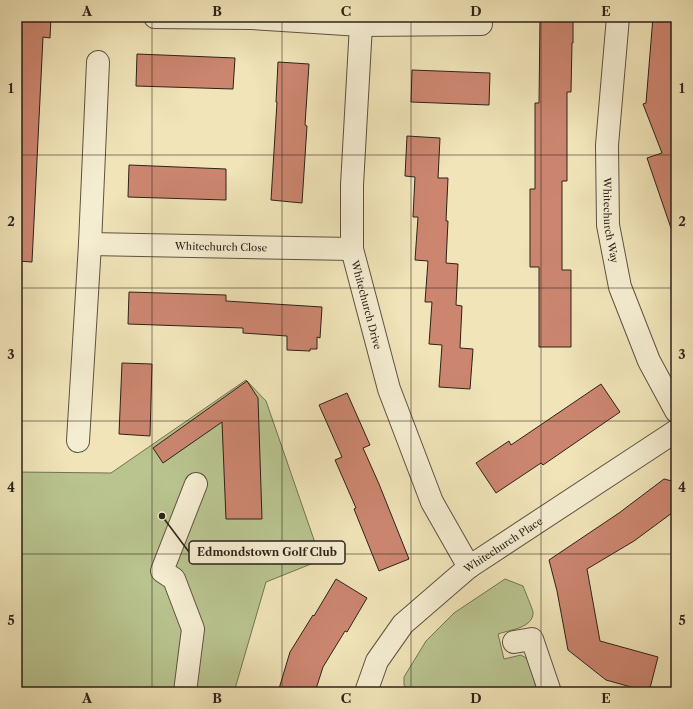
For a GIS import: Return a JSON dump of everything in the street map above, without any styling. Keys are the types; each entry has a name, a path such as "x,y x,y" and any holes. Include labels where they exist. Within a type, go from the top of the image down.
{"street":[{"path":"155,17 251,17 361,25 481,24"},
{"name":"Whitechurch Way","path":"618,17 607,145 608,225 620,286 650,361 676,411"},
{"name":"Whitechurch Drive","path":"361,25 352,185 352,249 392,396 432,502 469,567"},
{"path":"78,441 90,244 98,62"},
{"name":"Whitechurch Close","path":"90,244 352,249"},
{"name":"Whitechurch Place","path":"366,692 376,661 403,624 469,567 676,431"},
{"path":"185,692 193,629 174,580 162,571 196,484"},
{"path":"514,642 532,638 550,692"}],"green space":[{"path":"246,380 266,401 321,560 266,582 234,692 17,692 17,472 111,473"},
{"path":"505,579 523,586 533,612 530,622 520,628 498,634 504,659 521,655 526,658 530,663 537,692 410,692 404,685 404,677 426,641 454,613"}],"building":[{"path":"17,17 51,17 50,38 43,37 32,262 17,261"},
{"path":"540,17 573,17 571,92 567,92 567,181 562,181 562,270 571,270 571,347 539,347 539,267 530,267 530,189 535,189 535,103 539,103"},
{"path":"653,17 676,17 676,72 672,114 676,112 676,233 673,234 647,158 662,153 643,104 646,103"},
{"path":"137,54 235,58 233,89 136,86"},
{"path":"278,62 309,64 302,203 271,200"},
{"path":"412,70 490,73 489,105 411,102"},
{"path":"407,136 440,138 438,178 448,178 446,263 458,264 456,305 462,306 460,348 473,349 470,389 439,387 442,345 429,344 432,302 425,302 428,261 415,260 418,217 413,217 415,177 405,176"},
{"path":"129,165 226,169 226,200 128,197"},
{"path":"129,292 226,295 226,301 322,307 320,338 317,337 317,349 310,349 310,351 287,350 287,336 243,333 243,328 128,324"},
{"path":"122,363 152,364 150,436 119,434"},
{"path":"247,381 258,398 262,519 226,519 222,422 163,463 153,448"},
{"path":"601,384 620,412 543,465 541,463 496,493 476,463 509,441 511,445"},
{"path":"347,393 370,445 363,448 409,559 379,571 354,509 356,508 335,460 342,457 319,405"},
{"path":"664,479 676,482 676,510 634,541 587,569 600,641 658,657 649,692 606,680 568,650 557,591 549,560 619,513"},
{"path":"336,579 367,598 347,632 345,631 323,667 315,692 278,692 290,652"}],"place":[{"name":"Edmondstown Golf Club","path":"162,516"}]}
